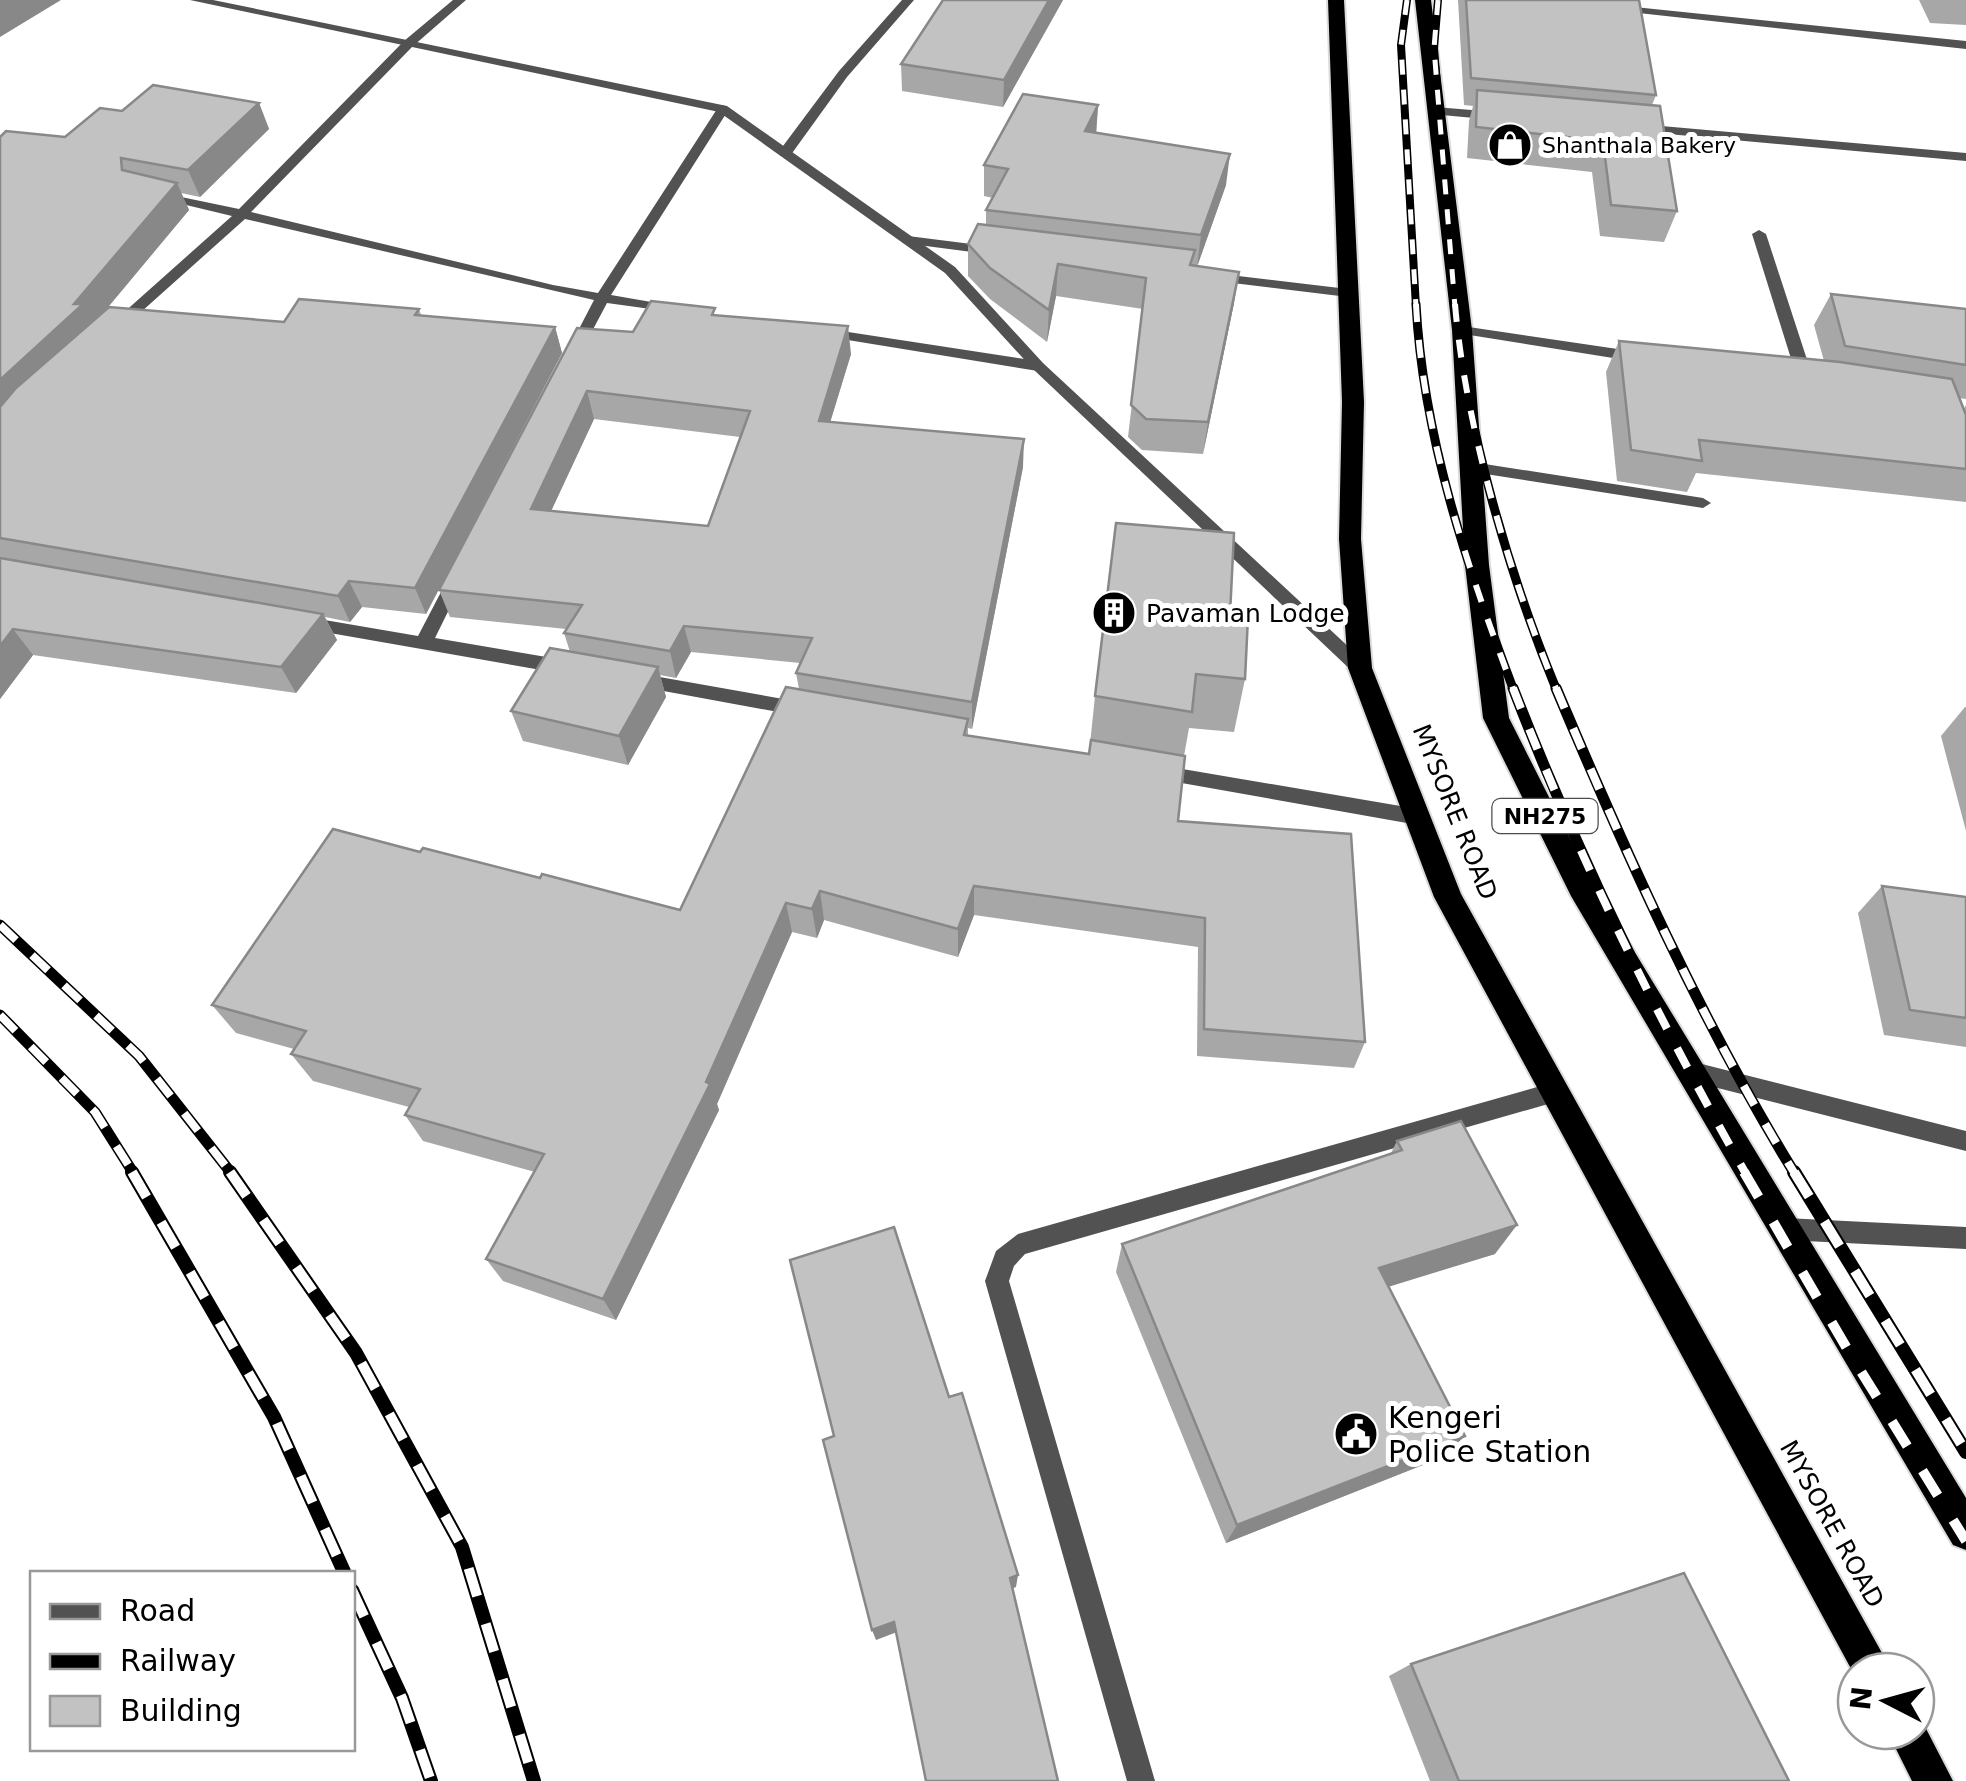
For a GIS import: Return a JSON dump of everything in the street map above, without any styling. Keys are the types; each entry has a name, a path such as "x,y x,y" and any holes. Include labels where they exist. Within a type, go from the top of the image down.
{"highway":[{"name":"MYSORE ROAD","path":"1336,0 1353,402 1350,539 1360,668 1448,897 1862,1651"},
{"name":"NH275","path":"1422,0 1462,330 1477,565 1496,718 1581,888 1966,1532"},
{"path":"1917,1751 1933,1781"}],"street":[{"path":"196,0 723,110 950,270 1038,366 1360,668"},
{"path":"111,332 240,216 408,44 460,0"},
{"path":"785,153 843,74 907,0"},
{"path":"1599,6 1966,45"},
{"path":"566,367 602,298 723,110"},
{"path":"1435,111 1510,118"},
{"path":"1624,127 1966,156"},
{"path":"141,190 602,298 696,313"},
{"path":"1760,234 1806,383"},
{"path":"908,240 1004,252"},
{"path":"1195,275 1348,293"},
{"path":"810,330 1038,366"},
{"path":"1462,330 1653,359"},
{"path":"1787,380 1826,386"},
{"path":"1472,467 1703,503"},
{"path":"424,642 468,556"},
{"path":"290,620 580,670"},
{"path":"618,676 814,711"},
{"path":"1145,770 1418,818"},
{"path":"1690,1071 1966,1141"},
{"path":"1141,1781 997,1281 1004,1259 1018,1244 1555,1092"},
{"path":"1785,1229 1966,1238"}],"building":[{"path":"943,0 1049,0 1004,80 901,64"},
{"path":"1466,0 1639,0 1656,95 1471,78"},
{"path":"153,85 259,103 188,170 121,158 122,170 177,183 74,304 83,304 0,380 0,137 6,131 65,137 100,108 122,111"},
{"path":"1477,90 1660,106 1677,211 1611,205 1603,141 1476,127"},
{"path":"1023,94 1098,105 1085,131 1230,154 1201,235 986,210 1008,169 984,165"},
{"path":"978,224 1195,250 1190,265 1239,272 1208,422 1146,419 1131,405 1146,278 1058,264 1049,310 990,268 968,244"},
{"path":"1831,294 1966,309 1966,365 1845,346"},
{"path":"299,299 419,309 415,315 555,327 415,588 349,581 338,596 0,538 0,407 16,388 109,307 284,322"},
{"path":"651,301 715,308 712,315 848,326 819,421 1024,439 972,702 796,673 812,638 684,626 670,651 564,633 582,605 439,590 577,328 633,332","holes":["587,391 750,411 708,526 531,509"]},
{"path":"1619,341 1840,362 1952,379 1966,415 1966,469 1699,440 1702,461 1631,450"},
{"path":"1116,523 1234,533 1230,615 1248,617 1245,679 1196,674 1192,712 1095,696"},
{"path":"0,558 323,614 281,667 13,629 0,646"},
{"path":"550,648 658,667 619,736 511,711"},
{"path":"786,687 968,719 964,735 1089,754 1091,740 1185,756 1178,821 1351,834 1365,1042 1204,1029 1205,918 974,886 958,929 820,891 812,909 786,903 706,1082 710,1084 603,1299 486,1259 544,1154 405,1115 420,1089 291,1054 306,1031 212,1005 333,829 540,878 542,874 680,910"},
{"path":"1882,886 1966,897 1966,1018 1910,1010"},
{"path":"1461,1121 1517,1225 1379,1268 1465,1436 1237,1525 1122,1244 1402,1150 1397,1141"},
{"path":"894,1227 949,1397 962,1393 1018,1575 1010,1578 1058,1781 926,1781 894,1622 872,1630 823,1440 834,1436 790,1260"},
{"path":"1684,1573 1789,1781 1459,1781 1411,1664"}],"railway":[{"path":"1407,0 1401,45 1416,307"},
{"path":"1438,0 1434,48 1455,307"},
{"path":"1416,304 1428,403 1450,501 1514,691"},
{"path":"1455,304 1469,400 1492,501 1557,691"},
{"path":"1513,688 1620,936 1746,1174"},
{"path":"1556,688 1666,936 1728,1057 1795,1174"},
{"path":"0,925 139,1056 232,1174"},
{"path":"0,1015 95,1112 134,1174"},
{"path":"132,1172 274,1417 344,1571"},
{"path":"230,1172 356,1353 462,1547 534,1781"},
{"path":"1744,1172 1966,1541"},
{"path":"1794,1172 1966,1452"},
{"path":"355,1596 402,1698 431,1781"}],"place":[{"name":"Shanthala Bakery","path":"1510,145"},
{"name":"Pavaman Lodge","path":"1114,613"},
{"name":"Kengeri Police Station","path":"1356,1434"}]}
